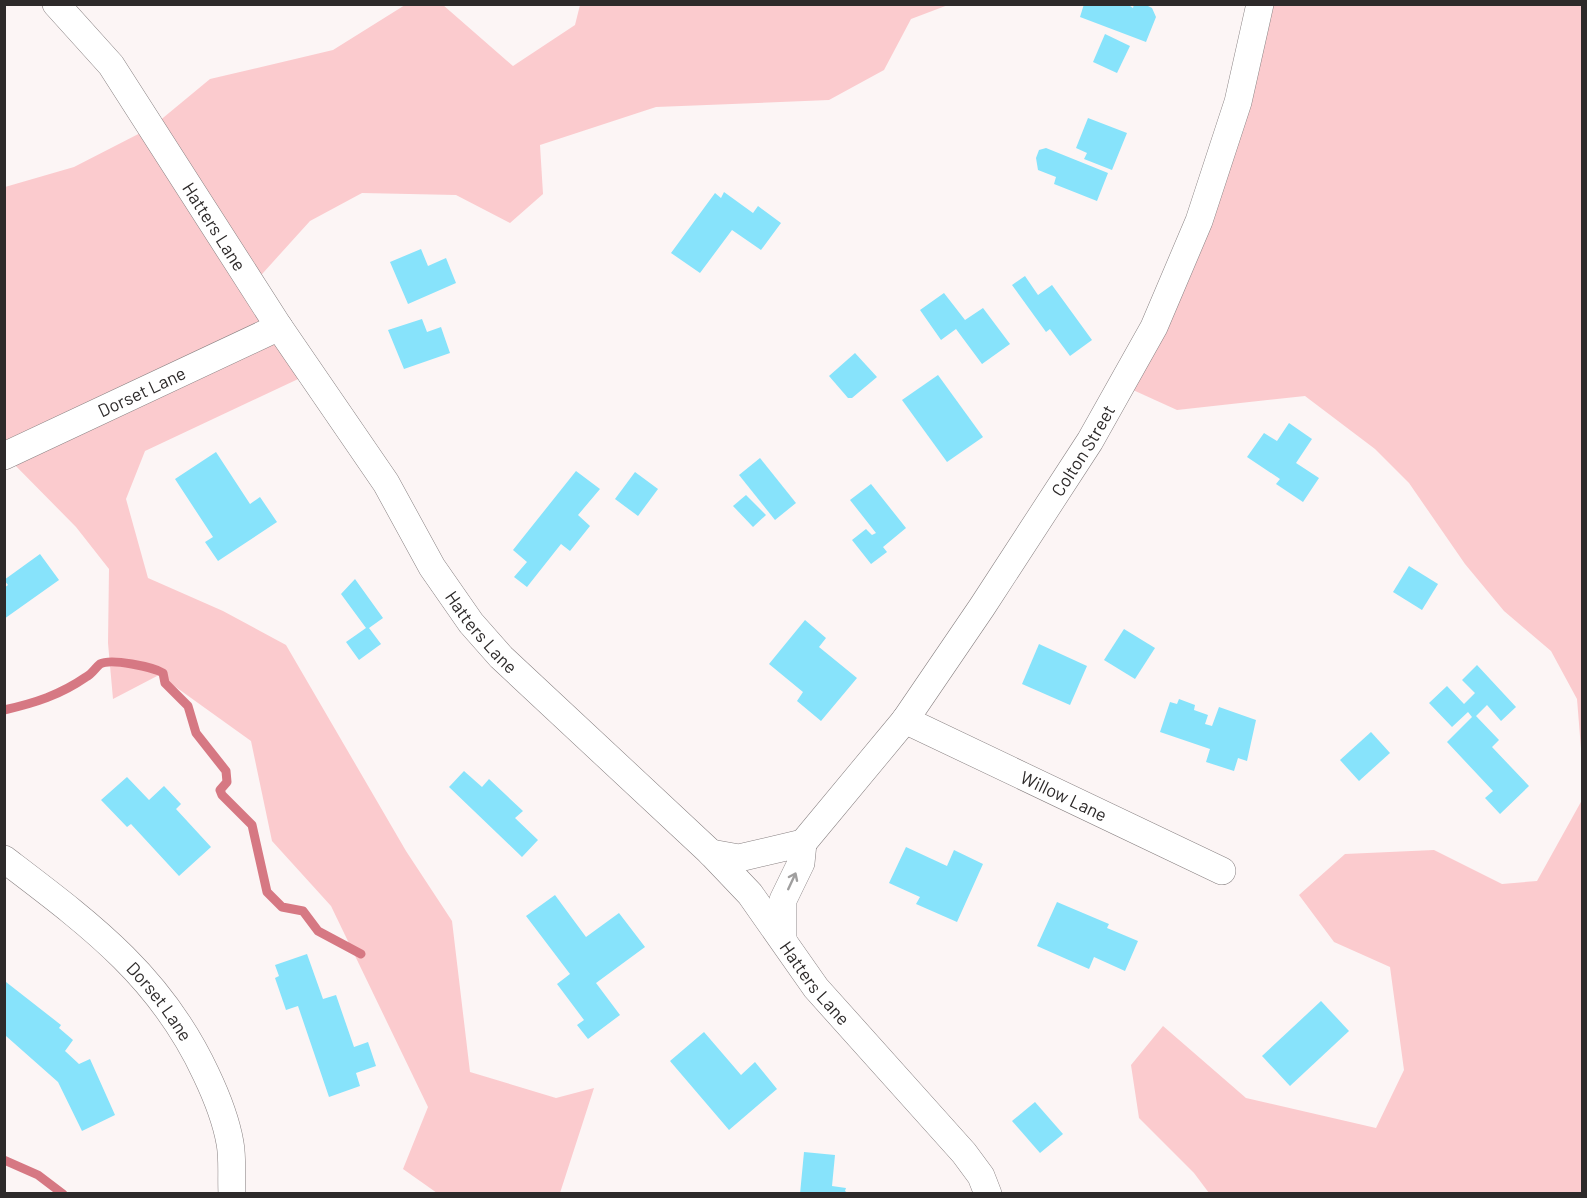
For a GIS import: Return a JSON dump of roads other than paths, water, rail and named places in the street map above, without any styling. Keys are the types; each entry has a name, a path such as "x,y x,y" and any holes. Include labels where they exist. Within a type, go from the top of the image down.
{"street":[{"name":"Hatters Lane","path":"56,4 111,65 279,327 386,483 432,567 471,623 501,657 711,853 750,894 783,937 816,988 964,1153 981,1176 988,1194"},
{"name":"Colton Street","path":"783,937 783,900 801,863 803,843 905,720 1090,441 1154,327 1199,221 1238,102 1260,4"},
{"name":"Dorset Lane","path":"4,456 279,327"},
{"name":"Willow Lane","path":"905,720 1222,871"},
{"path":"711,853 739,858 803,843"},
{"name":"Dorset Lane","path":"4,859 98,931 150,982 191,1041 214,1091 230,1143 232,1194"}],"waterway":[{"path":"4,710 57,694 88,676 105,662 132,664 163,673 165,683 188,706 196,733 226,771 227,782 220,790 222,795 252,825 267,892 282,907 303,911 318,931 361,954"},
{"path":"4,1160 38,1175 63,1194"}]}
